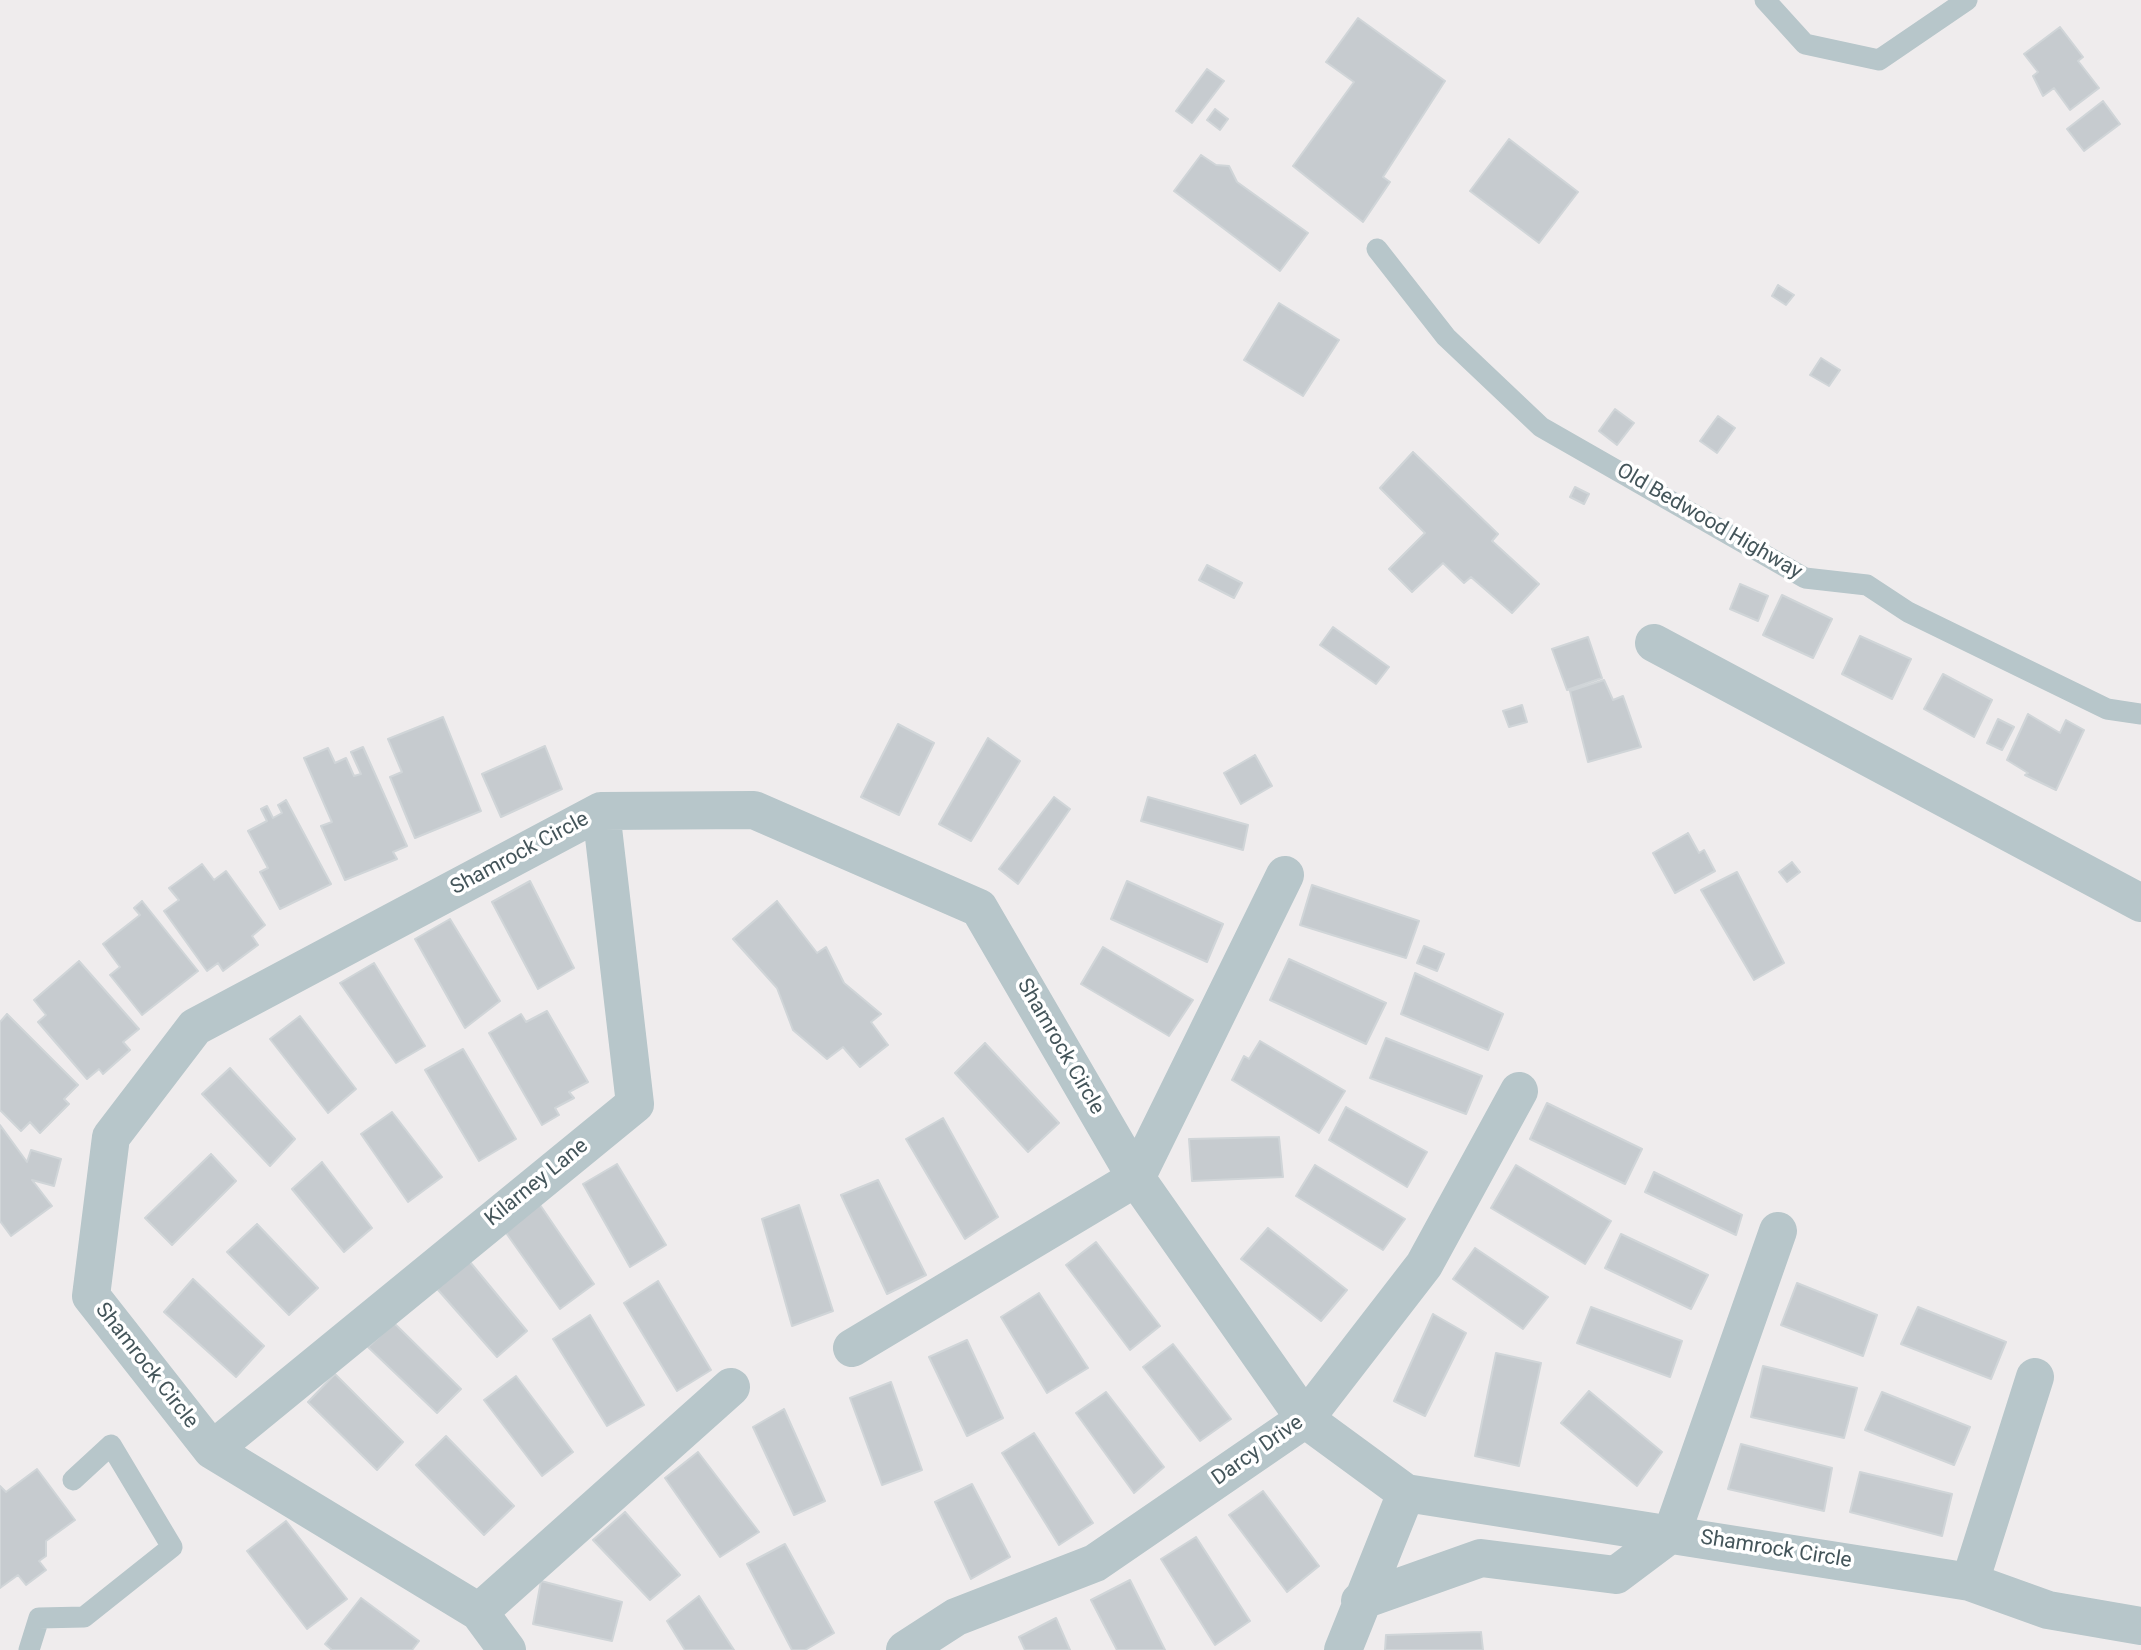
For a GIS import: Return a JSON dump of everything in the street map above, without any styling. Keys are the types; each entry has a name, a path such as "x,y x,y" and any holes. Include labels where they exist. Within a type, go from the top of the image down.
{"street":[{"path":"1654,643 2141,903"},
{"name":"Shamrock Circle","path":"507,1650 479,1612 212,1450 91,1296 111,1137 195,1027 601,811 754,810 979,908 1136,1178 1305,1419 1406,1493 1970,1582 2048,1610 2141,1626"},
{"name":"Kilarney Lane","path":"212,1450 635,1104 601,811"},
{"path":"852,1348 1136,1178 1285,874"},
{"name":"Darcy Drive","path":"905,1650 956,1617 1096,1563 1305,1419 1424,1265 1519,1091"},
{"path":"1360,1601 1481,1558 1616,1575 1672,1533 1778,1231"},
{"path":"1970,1582 2035,1377"},
{"path":"479,1612 730,1387"},
{"path":"1343,1650 1360,1601 1406,1493"}],"lane":[{"path":"1765,0 1805,44 1879,60 1966,0"},
{"name":"Old Bedwood Highway","path":"1377,249 1446,337 1542,427 1805,579 1867,585 1908,612 2107,709 2141,714"},
{"path":"29,1650 39,1618 84,1617 172,1547 111,1445 73,1480"}],"building":[{"path":"1358,18 1445,81 1383,177 1390,182 1363,222 1293,166 1354,82 1326,62"},
{"path":"2060,27 2083,57 2078,61 2099,88 2070,110 2054,88 2043,96 2033,76 2038,72 2024,54"},
{"path":"1207,69 1224,81 1192,123 1176,111"},
{"path":"2103,101 2120,124 2084,151 2067,129"},
{"path":"1215,109 1228,119 1220,130 1207,120"},
{"path":"1509,139 1578,192 1539,243 1470,191"},
{"path":"1201,155 1216,165 1229,166 1237,182 1308,233 1280,271 1174,191"},
{"path":"1778,285 1794,295 1786,305 1772,296"},
{"path":"1279,303 1339,340 1303,396 1244,360"},
{"path":"1821,358 1840,370 1829,386 1810,375"},
{"path":"1615,409 1634,423 1617,445 1599,431"},
{"path":"1718,416 1735,428 1717,453 1700,441"},
{"path":"1413,452 1498,534 1492,541 1539,584 1512,613 1471,577 1464,583 1443,563 1412,592 1389,569 1425,533 1380,488"},
{"path":"1575,487 1589,494 1584,504 1570,497"},
{"path":"1207,565 1242,583 1234,598 1199,580"},
{"path":"1740,584 1768,596 1758,621 1730,609"},
{"path":"1782,595 1832,619 1813,658 1763,635"},
{"path":"1333,627 1389,667 1376,684 1320,645"},
{"path":"1860,636 1911,659 1892,699 1842,674"},
{"path":"1588,637 1602,678 1567,690 1552,649"},
{"path":"1943,674 1992,700 1974,737 1924,709"},
{"path":"1604,680 1613,700 1623,696 1641,747 1588,762 1570,691"},
{"path":"1522,705 1527,722 1509,727 1503,711"},
{"path":"2028,714 2060,733 2066,720 2084,730 2056,790 2025,775 2028,773 2007,760"},
{"path":"443,717 481,811 415,838 390,777 402,772 388,739"},
{"path":"1998,719 2014,727 2002,750 1987,743"},
{"path":"898,724 934,743 899,815 861,797"},
{"path":"988,738 1020,761 971,841 939,824"},
{"path":"545,746 562,789 501,817 482,774"},
{"path":"363,747 407,846 393,852 397,859 345,880 321,826 332,822 304,758 328,748 335,763 346,758 354,776 361,774 351,752"},
{"path":"1255,755 1272,786 1241,804 1224,773"},
{"path":"1054,797 1070,809 1018,884 999,869"},
{"path":"1148,797 1248,825 1243,850 1141,821"},
{"path":"286,800 331,884 280,909 260,872 268,868 248,831 267,821 261,809 267,806 273,818 282,813 278,805"},
{"path":"1688,833 1699,853 1704,850 1715,871 1675,893 1653,853"},
{"path":"1792,862 1800,872 1787,882 1779,872"},
{"path":"202,864 214,880 226,871 265,925 252,936 258,945 223,971 218,963 207,971 164,911 179,900 169,888"},
{"path":"1737,872 1784,963 1754,980 1701,890"},
{"path":"530,881 574,968 538,989 492,902"},
{"path":"1127,881 1223,924 1207,962 1111,919"},
{"path":"1312,885 1419,921 1406,958 1300,925"},
{"path":"142,901 198,971 142,1015 110,975 120,967 103,944 140,915 134,908"},
{"path":"777,901 817,953 826,947 844,983 881,1014 871,1022 888,1045 860,1067 843,1047 827,1059 793,1030 777,988 733,939"},
{"path":"450,919 500,1001 465,1028 415,939"},
{"path":"1424,946 1444,954 1437,971 1417,963"},
{"path":"1103,947 1193,1000 1169,1036 1081,984"},
{"path":"1289,959 1386,1003 1366,1044 1270,1000"},
{"path":"79,961 139,1029 123,1042 130,1050 103,1074 99,1069 87,1079 38,1022 46,1015 34,1000"},
{"path":"374,963 425,1046 396,1063 340,983"},
{"path":"1415,973 1503,1014 1488,1050 1401,1014"},
{"path":"547,1011 588,1082 569,1092 574,1098 555,1108 559,1115 542,1125 489,1033 521,1014 526,1022"},
{"path":"7,1014 78,1085 64,1099 69,1104 40,1133 30,1122 21,1131 0,1110 0,1022"},
{"path":"300,1016 356,1089 328,1113 270,1039"},
{"path":"1386,1038 1482,1076 1466,1114 1370,1078"},
{"path":"1260,1041 1345,1091 1319,1133 1232,1080 1244,1056 1249,1059"},
{"path":"985,1043 1059,1123 1028,1152 955,1073"},
{"path":"463,1049 516,1139 479,1161 425,1070"},
{"path":"230,1068 295,1139 270,1166 202,1094"},
{"path":"1547,1103 1642,1149 1625,1184 1530,1139"},
{"path":"1346,1107 1427,1152 1407,1187 1329,1140"},
{"path":"392,1112 442,1177 408,1202 361,1134"},
{"path":"943,1118 998,1217 965,1239 906,1139"},
{"path":"0,1125 27,1162 31,1150 61,1159 54,1186 32,1180 52,1206 11,1236 0,1221"},
{"path":"1279,1137 1283,1177 1192,1181 1189,1139"},
{"path":"211,1154 236,1181 172,1245 145,1218"},
{"path":"322,1162 372,1228 344,1252 292,1189"},
{"path":"617,1164 666,1245 630,1267 583,1184"},
{"path":"1315,1165 1405,1219 1383,1250 1296,1196"},
{"path":"1516,1165 1611,1221 1585,1264 1491,1208"},
{"path":"1654,1172 1742,1215 1736,1235 1645,1192"},
{"path":"878,1180 926,1275 887,1294 841,1195"},
{"path":"538,1202 594,1284 560,1309 504,1230"},
{"path":"799,1205 833,1311 792,1326 762,1219"},
{"path":"257,1224 318,1288 289,1315 227,1252"},
{"path":"1268,1228 1347,1290 1321,1321 1241,1259"},
{"path":"1621,1234 1708,1275 1691,1309 1605,1268"},
{"path":"1096,1242 1160,1326 1130,1350 1066,1265"},
{"path":"1475,1248 1548,1297 1523,1329 1453,1279"},
{"path":"465,1256 527,1331 497,1357 432,1283"},
{"path":"193,1279 264,1346 236,1377 164,1312"},
{"path":"658,1281 711,1370 677,1391 624,1303"},
{"path":"1797,1283 1877,1315 1863,1356 1781,1325"},
{"path":"1039,1293 1088,1368 1047,1393 1001,1317"},
{"path":"1591,1307 1682,1341 1670,1377 1577,1343"},
{"path":"1918,1307 2006,1342 1991,1379 1901,1344"},
{"path":"1433,1314 1466,1333 1425,1416 1394,1401"},
{"path":"590,1315 644,1405 607,1426 553,1339"},
{"path":"394,1323 461,1389 437,1413 368,1347"},
{"path":"967,1340 1003,1418 967,1436 929,1357"},
{"path":"1173,1344 1231,1419 1200,1441 1143,1367"},
{"path":"1496,1353 1541,1363 1519,1466 1475,1456"},
{"path":"1763,1366 1857,1388 1844,1438 1751,1417"},
{"path":"335,1374 403,1442 377,1470 308,1402"},
{"path":"516,1376 573,1452 542,1476 484,1400"},
{"path":"891,1382 922,1470 882,1485 850,1398"},
{"path":"1589,1391 1662,1452 1637,1486 1561,1423"},
{"path":"1106,1392 1164,1467 1134,1493 1076,1413"},
{"path":"1882,1392 1970,1427 1954,1465 1865,1430"},
{"path":"784,1409 825,1501 794,1515 753,1427"},
{"path":"1034,1433 1093,1523 1059,1545 1002,1453"},
{"path":"446,1436 514,1506 484,1535 416,1465"},
{"path":"1741,1444 1832,1468 1824,1511 1728,1489"},
{"path":"698,1452 759,1532 720,1557 665,1478"},
{"path":"37,1469 75,1520 46,1541 46,1556 39,1561 46,1570 26,1585 18,1575 0,1588 0,1486 6,1492"},
{"path":"1860,1472 1952,1494 1942,1536 1850,1512"},
{"path":"972,1484 1010,1557 971,1579 935,1502"},
{"path":"1263,1491 1319,1566 1287,1592 1229,1515"},
{"path":"625,1512 680,1575 650,1600 593,1540"},
{"path":"286,1521 347,1599 307,1629 247,1551"},
{"path":"1196,1537 1250,1621 1215,1645 1161,1559"},
{"path":"785,1544 834,1633 805,1650 792,1650 747,1564"},
{"path":"1130,1580 1165,1650 1117,1650 1091,1600"},
{"path":"541,1581 622,1602 612,1641 533,1624"},
{"path":"699,1596 734,1650 685,1650 667,1621"},
{"path":"361,1598 419,1641 412,1650 332,1650 325,1644"},
{"path":"1056,1618 1070,1650 1025,1650 1019,1637"},
{"path":"1481,1632 1483,1650 1385,1650 1386,1635"}]}
